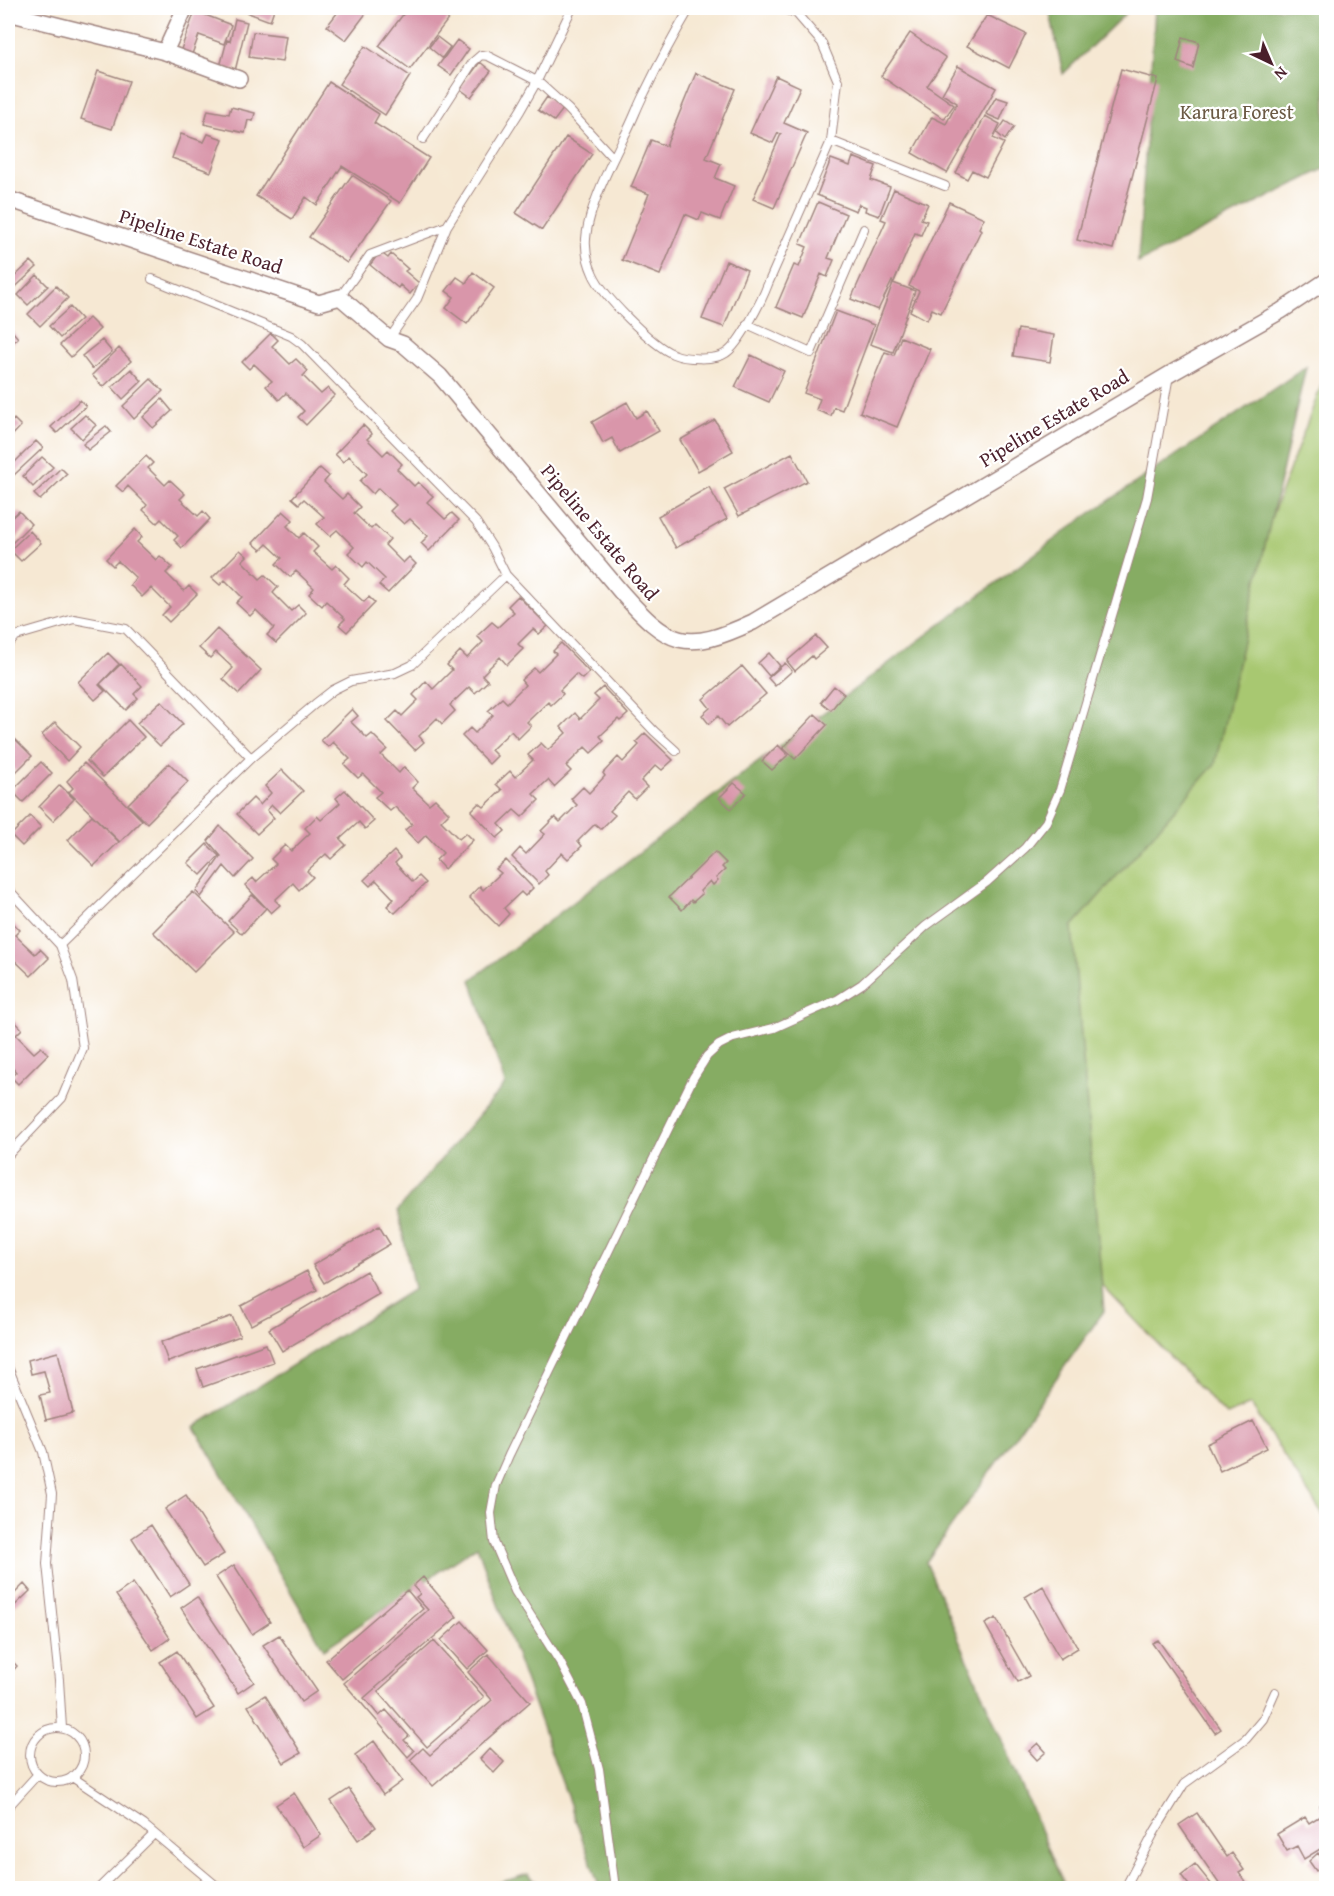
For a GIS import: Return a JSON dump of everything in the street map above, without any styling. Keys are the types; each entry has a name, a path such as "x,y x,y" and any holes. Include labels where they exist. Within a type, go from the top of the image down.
{"street":[{"path":"165,52 185,8"},
{"path":"8,13 165,52 239,79"},
{"name":"Pipeline Estate Road","path":"8,199 319,303 340,297 389,339 403,344 440,376 598,567 645,620 679,640 701,641 724,635 753,622 1170,374 1281,311 1326,281"}],"lane":[{"path":"389,339 417,299 447,226 520,111 572,8"},
{"path":"690,8 670,43 613,158 588,223 585,240 587,259 593,275 600,286 635,324 672,353 707,358 726,354 762,300 831,141 838,81 822,43 796,13 779,8"},
{"path":"423,139 473,62 481,55 488,56 537,81 568,109 613,158"},
{"path":"831,141 945,186"},
{"path":"340,297 370,255 447,226"},
{"path":"747,324 811,353 864,230"},
{"path":"152,279 291,336 302,344 476,522 506,575 654,731 676,751"},
{"path":"615,1888 598,1769 582,1704 560,1662 515,1591 494,1542 491,1513 496,1485 693,1078 707,1056 719,1044 733,1038 774,1028 837,1000 862,984 926,926 987,882 1025,848 1047,822 1060,790 1147,498 1170,374"},
{"path":"60,945 251,758 333,690 351,681 395,673 412,665 506,575"},
{"path":"8,645 16,636 74,619 126,630 251,758"},
{"path":"8,890 60,945 74,980 83,1048 62,1098 8,1155"},
{"path":"8,1367 43,1452 52,1494 47,1564 62,1728"},
{"path":"1125,1888 1155,1831 1184,1784 1246,1739 1263,1719 1275,1692"},
{"path":"50,1728 62,1728 77,1737 84,1754 82,1763 72,1778 54,1782 38,1774 31,1765 29,1753 32,1742 40,1734 50,1728"},
{"path":"8,1808 38,1774"},
{"path":"72,1778 144,1825 219,1888"},
{"path":"99,1888 154,1834"}],"green space":[{"path":"1049,8 1131,8 1063,74"},
{"name":"Karura Forest","path":"1155,8 1326,8 1326,168 1138,263"},
{"path":"1306,367 1215,764 1072,927 1104,1311 926,1562 1065,1888 600,1888 477,1546 324,1649 194,1427 414,1289 398,1210 505,1084 471,980 1079,521"},
{"path":"1326,373 1326,1520 1251,1405 1226,1415 871,1044 1221,650"},
{"path":"528,1874 543,1888 482,1888"}],"building":[{"path":"235,8 270,8 274,9 270,21"},
{"path":"341,8 370,8 346,40 327,26"},
{"path":"408,8 446,8 453,13 410,69 379,46"},
{"path":"195,11 231,25 224,44 199,35 191,57 180,52"},
{"path":"987,15 1026,34 1009,68 967,46"},
{"path":"235,19 247,22 235,71 220,67"},
{"path":"253,32 286,36 282,62 249,57"},
{"path":"910,33 946,58 927,86 954,105 944,119 881,76"},
{"path":"437,37 450,47 442,58 429,47"},
{"path":"1183,37 1199,42 1193,68 1177,62"},
{"path":"457,40 469,49 451,75 438,66"},
{"path":"365,46 410,76 385,115 339,84"},
{"path":"480,62 491,71 471,97 460,89"},
{"path":"958,66 996,88 947,173 912,153 932,117 946,124 957,103 942,94"},
{"path":"1121,69 1158,79 1113,249 1077,240"},
{"path":"98,71 129,81 112,129 81,119"},
{"path":"696,73 735,89 706,158 721,164 715,178 734,186 720,220 702,213 699,220 685,214 660,275 622,260 649,194 631,187 651,140 666,146"},
{"path":"776,76 800,87 784,123 807,133 774,208 753,199 781,134 778,133 773,143 750,133"},
{"path":"329,82 379,114 374,123 429,158 400,203 342,166 317,205 306,197 292,219 256,196"},
{"path":"547,97 564,108 554,121 538,110"},
{"path":"996,97 1008,101 1000,120 986,114"},
{"path":"231,107 255,113 253,121 248,120 245,133 204,124 208,110 229,114"},
{"path":"985,116 1000,124 993,138 1004,143 986,177 972,170 967,179 956,173"},
{"path":"1005,121 1014,127 1005,140 997,133"},
{"path":"181,134 204,142 208,134 223,139 211,172 172,158"},
{"path":"566,137 592,154 542,230 516,213"},
{"path":"853,157 876,166 871,180 890,187 879,216 865,211 866,207 859,204 856,211 817,195 831,159 850,166"},
{"path":"352,175 391,201 347,263 309,237"},
{"path":"894,189 928,204 921,219 927,221 921,235 915,233 894,282 892,281 878,310 851,299 886,221 881,219"},
{"path":"818,202 846,214 828,258 834,260 827,277 821,274 803,318 776,307 794,265 799,267 807,247 800,244"},
{"path":"949,202 984,218 979,228 981,230 941,313 932,309 927,320 910,311 919,291 909,286"},
{"path":"380,252 388,258 391,254 408,269 405,271 419,283 410,294 400,285 398,288 370,265"},
{"path":"31,261 37,267 8,294 8,283"},
{"path":"726,261 747,270 724,327 702,319"},
{"path":"473,272 494,288 467,324 446,308 454,297 446,291 457,277 466,283"},
{"path":"37,275 48,286 28,305 18,295"},
{"path":"893,283 915,291 893,352 870,344"},
{"path":"56,286 68,298 40,326 28,314"},
{"path":"70,307 81,319 60,338 49,326"},
{"path":"836,311 874,325 842,410 834,407 831,416 816,410 820,399 804,393"},
{"path":"89,318 100,329 71,357 60,345"},
{"path":"1018,329 1054,335 1050,362 1013,356"},
{"path":"12,331 18,338 8,347 8,335"},
{"path":"271,333 278,340 272,346 290,364 296,359 308,371 303,376 321,394 328,388 335,395 306,425 298,417 304,411 286,393 279,400 266,386 272,381 254,364 249,369 242,362"},
{"path":"901,337 930,349 897,427 860,412 885,352 894,355"},
{"path":"102,340 112,352 92,369 82,356"},
{"path":"119,348 131,361 103,387 92,375"},
{"path":"751,355 784,371 769,402 735,387"},
{"path":"131,369 142,381 123,399 112,387"},
{"path":"151,379 163,391 134,419 123,406"},
{"path":"162,399 172,411 153,428 143,417"},
{"path":"80,400 86,406 57,433 51,427"},
{"path":"627,402 636,418 647,411 659,431 620,453 612,438 603,443 592,422"},
{"path":"85,415 96,425 82,439 71,428"},
{"path":"14,419 21,426 8,440 8,426"},
{"path":"715,420 733,451 698,471 680,440"},
{"path":"363,425 372,434 367,439 383,455 388,450 402,464 397,469 414,486 418,482 433,496 427,502 445,519 452,513 459,520 429,551 421,543 428,536 410,519 404,524 390,511 396,505 378,488 373,494 360,481 367,474 349,456 343,462 335,454"},
{"path":"106,426 111,432 88,450 83,444"},
{"path":"36,441 43,448 14,475 8,469"},
{"path":"792,453 807,481 739,516 724,489"},
{"path":"146,456 153,463 148,468 165,485 170,480 185,494 180,499 198,516 203,511 210,519 182,548 174,540 178,536 161,519 157,523 143,510 147,505 128,486 123,492 116,486"},
{"path":"42,457 53,467 33,487 23,476"},
{"path":"61,468 67,474 40,500 34,494"},
{"path":"320,468 329,476 324,482 342,499 347,494 360,507 354,513 371,529 375,525 390,539 385,545 403,563 409,557 416,564 388,593 379,585 385,579 367,562 363,567 348,553 354,547 337,530 330,536 317,524 324,517 304,499 299,504 292,498"},
{"path":"709,487 727,519 676,548 658,516"},
{"path":"19,511 31,524 8,547 8,521"},
{"path":"283,511 293,520 287,526 299,538 304,533 318,547 313,552 332,569 336,565 349,578 344,584 364,602 369,597 375,603 347,632 339,625 345,619 326,601 322,606 309,594 314,588 296,571 290,577 276,564 282,558 267,544 261,550 253,543"},
{"path":"135,529 142,537 137,542 156,560 160,556 172,567 166,573 184,591 189,586 197,594 169,622 162,615 170,607 151,588 142,597 130,585 136,578 118,561 113,566 106,559"},
{"path":"30,531 41,543 21,561 10,550"},
{"path":"240,550 247,556 242,561 260,579 265,575 278,587 273,593 291,611 298,605 306,613 276,643 267,635 274,628 256,610 250,616 236,603 242,597 225,580 220,585 212,578"},
{"path":"518,596 548,626 539,634 533,629 518,644 523,649 507,665 500,657 482,675 488,681 475,693 469,687 450,705 455,711 442,724 437,718 419,736 424,742 415,750 387,721 397,711 402,716 418,700 413,695 426,681 433,689 452,670 447,665 460,651 467,658 483,642 477,636 492,622 498,627 514,612 508,606"},
{"path":"217,629 261,670 239,694 223,679 233,668 216,652 210,658 199,648"},
{"path":"816,636 827,648 814,659 812,656 795,671 787,661"},
{"path":"561,643 589,672 582,679 576,674 560,690 563,694 551,705 548,702 527,722 531,726 518,739 511,731 491,750 497,756 489,764 462,736 470,728 475,733 493,715 488,711 502,698 507,703 525,685 521,680 534,668 538,672 556,654 553,651"},
{"path":"108,653 119,664 99,685 105,691 95,700 78,682"},
{"path":"769,653 780,666 769,676 758,663"},
{"path":"785,663 792,671 775,686 768,678"},
{"path":"121,664 142,686 134,694 138,698 126,710 100,684"},
{"path":"742,666 766,694 727,727 718,716 709,724 702,715 710,708 703,699"},
{"path":"834,686 844,694 831,710 821,702"},
{"path":"603,687 628,714 620,721 618,719 600,736 604,741 591,753 585,747 566,766 571,771 554,787 548,780 533,794 539,800 522,817 514,810 499,824 505,831 497,838 471,811 479,803 484,807 502,790 496,784 510,771 515,777 533,760 528,755 541,743 548,750 566,733 561,727 575,713 580,719 599,700 594,695"},
{"path":"161,701 183,724 160,746 137,723"},
{"path":"352,709 358,716 351,722 367,738 372,734 387,749 381,755 399,773 404,767 418,782 412,788 429,804 435,799 449,813 441,821 459,839 466,833 473,840 444,869 436,860 443,853 426,835 418,843 405,830 412,824 395,807 390,811 375,797 381,792 363,774 358,778 344,764 350,759 333,742 328,747 321,740"},
{"path":"815,714 827,725 795,759 783,748"},
{"path":"128,720 144,737 103,777 87,761"},
{"path":"55,722 80,747 67,761 42,735"},
{"path":"8,732 32,756 16,772 8,763"},
{"path":"645,733 673,760 662,770 656,765 641,781 647,787 635,799 628,792 610,811 615,815 601,829 595,824 578,841 582,846 568,859 562,853 545,871 548,875 539,884 512,857 520,848 526,854 545,834 541,831 555,817 560,822 577,805 571,799 583,787 589,793 618,757 623,762 639,745 636,742"},
{"path":"778,745 788,755 772,770 762,761"},
{"path":"41,762 52,773 23,802 12,791"},
{"path":"84,763 142,820 120,842 69,792 73,788 67,781"},
{"path":"169,763 188,782 147,823 128,804"},
{"path":"282,770 303,791 280,813 272,805 267,810 274,818 257,834 237,814 253,798 260,805 271,793 265,786"},
{"path":"734,783 746,793 731,809 719,798"},
{"path":"60,785 74,799 53,821 39,807"},
{"path":"345,790 374,821 365,829 359,822 340,839 346,845 331,859 326,854 307,871 313,877 299,890 293,883 275,900 280,905 271,913 245,885 253,878 256,882 276,864 271,859 285,845 291,851 310,833 305,828 317,816 321,820 340,803 336,798"},
{"path":"92,815 119,842 94,866 68,840"},
{"path":"30,816 41,827 22,846 11,835"},
{"path":"220,826 253,859 235,878 224,866 201,897 196,891 221,856 208,841"},
{"path":"207,844 219,856 201,875 188,863"},
{"path":"394,851 400,858 395,863 413,882 419,876 426,883 395,913 387,906 394,899 376,880 370,886 364,880"},
{"path":"715,852 726,863 722,867 725,870 716,878 718,880 713,885 710,881 700,891 702,894 693,902 691,900 682,910 669,897"},
{"path":"506,860 533,888 525,896 521,892 504,908 509,914 498,926 469,897 480,886 483,890 501,873 496,869"},
{"path":"193,892 234,932 194,972 153,932"},
{"path":"252,895 266,908 242,934 228,921"},
{"path":"8,918 20,930 15,935 35,954 40,949 49,958 31,976 8,954 12,946 8,942"},
{"path":"9,1015 22,1029 16,1035 34,1053 41,1047 48,1054 18,1084 11,1077 16,1072 8,1063"},
{"path":"379,1226 390,1244 324,1283 313,1265"},
{"path":"307,1271 317,1290 251,1325 241,1306"},
{"path":"366,1271 379,1294 282,1351 269,1329"},
{"path":"232,1316 240,1336 168,1362 161,1342"},
{"path":"266,1344 273,1362 203,1387 197,1369"},
{"path":"58,1352 73,1413 46,1420 40,1395 50,1393 44,1371 31,1374 28,1360"},
{"path":"1253,1421 1267,1448 1220,1471 1207,1444"},
{"path":"186,1495 224,1554 203,1567 165,1509"},
{"path":"151,1525 189,1584 170,1597 132,1538"},
{"path":"234,1565 270,1622 252,1634 216,1577"},
{"path":"423,1577 457,1617 364,1698 379,1716 386,1710 409,1736 404,1740 414,1751 408,1757 344,1683 428,1610 416,1597 420,1594 413,1586"},
{"path":"133,1583 170,1638 153,1650 116,1595"},
{"path":"24,1584 30,1591 8,1612 8,1600"},
{"path":"1043,1586 1078,1648 1060,1659 1025,1597"},
{"path":"407,1590 423,1609 342,1679 326,1660"},
{"path":"197,1597 254,1682 238,1693 181,1608"},
{"path":"996,1618 1029,1676 1018,1682 985,1624"},
{"path":"462,1621 488,1650 467,1669 441,1640"},
{"path":"279,1635 317,1691 301,1702 263,1645"},
{"path":"1158,1640 1221,1729 1215,1733 1152,1643"},
{"path":"434,1641 484,1697 427,1747 378,1691"},
{"path":"177,1651 214,1708 197,1719 160,1662"},
{"path":"488,1654 530,1702 433,1786 410,1760 423,1748 430,1755 492,1700 468,1672"},
{"path":"10,1659 17,1666 8,1676 8,1662"},
{"path":"265,1695 301,1753 284,1763 248,1706"},
{"path":"374,1741 402,1781 383,1795 355,1755"},
{"path":"1038,1743 1046,1752 1037,1760 1029,1751"},
{"path":"490,1748 504,1762 494,1773 480,1759"},
{"path":"349,1789 376,1827 358,1840 331,1801"},
{"path":"294,1793 321,1835 303,1847 276,1805"},
{"path":"1326,1802 1326,1860 1320,1849 1304,1859 1297,1846 1287,1851 1277,1834 1305,1817 1309,1823 1325,1813 1320,1806"},
{"path":"1197,1813 1227,1857 1232,1853 1244,1870 1239,1873 1250,1888 1222,1888 1179,1825"},
{"path":"1318,1853 1326,1863 1316,1871 1309,1861"},
{"path":"1195,1864 1212,1885 1208,1888 1191,1888 1181,1875"}]}
